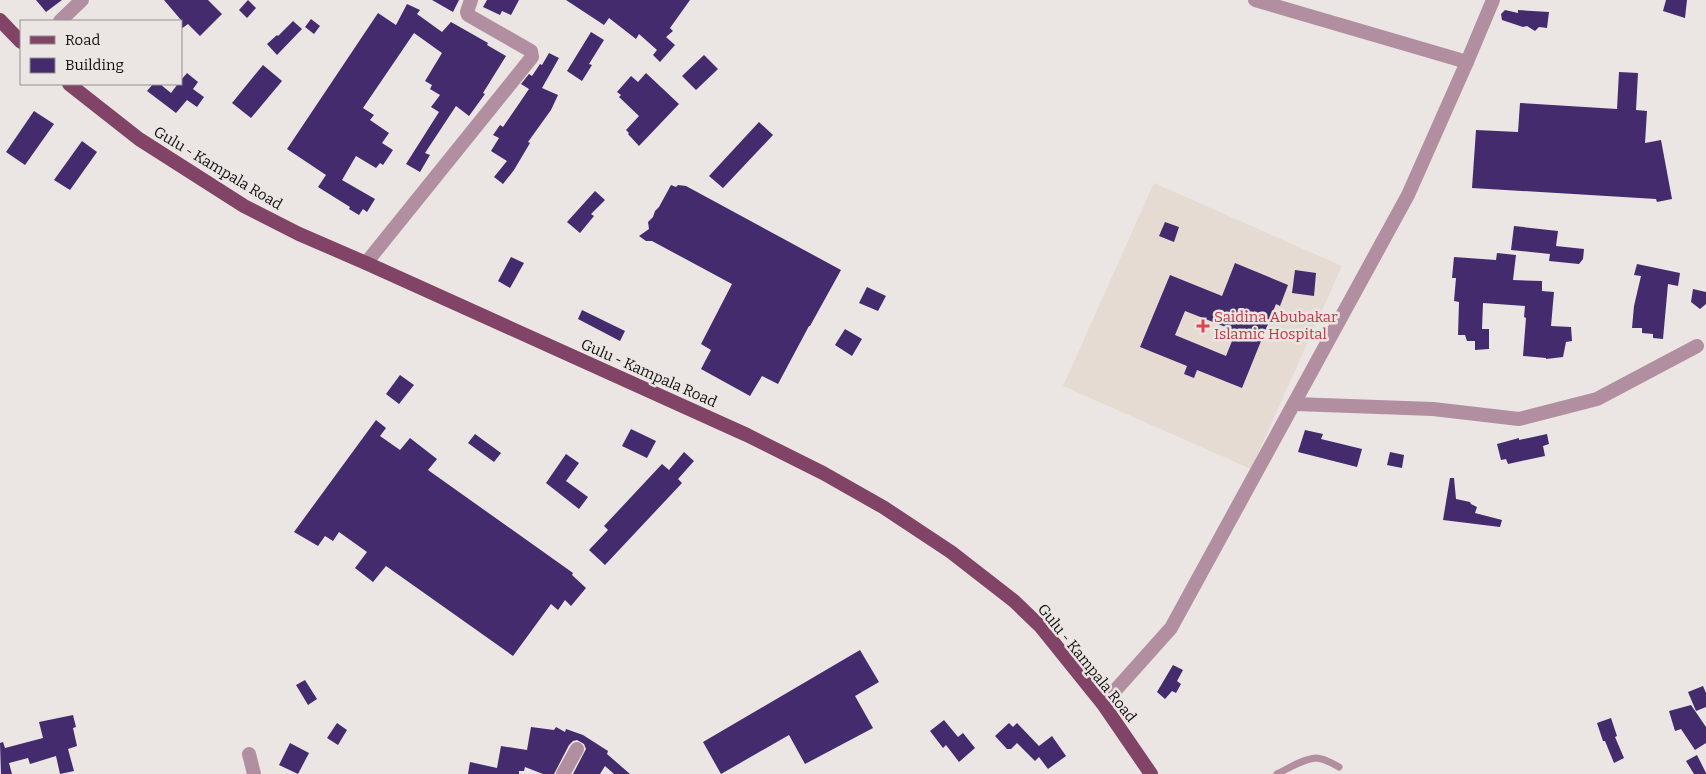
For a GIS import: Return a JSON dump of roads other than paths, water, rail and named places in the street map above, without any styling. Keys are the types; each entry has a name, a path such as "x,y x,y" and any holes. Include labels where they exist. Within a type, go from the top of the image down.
{"main road":[{"path":"0,20 20,41"},
{"name":"Gulu - Kampala Road","path":"70,85 139,139 244,206 299,234 747,435 823,473 883,507 951,552 1014,601 1041,627 1103,704 1151,774"}],"street":[{"path":"61,20 82,0"},
{"path":"366,263 532,57 531,50 468,15 467,11 470,0"},
{"path":"1255,0 1468,62"},
{"path":"1103,704 1171,628 1408,195 1468,62 1493,0"},
{"path":"1295,404 1433,409 1519,419 1597,399 1697,346"},
{"path":"563,774 577,749"},
{"path":"248,754 254,774"}],"lane":[{"path":"1277,774 1295,764 1317,758 1339,768"}],"place":[{"name":"Saidina Abubakar Islamic Hospital","path":"1203,326"}]}
